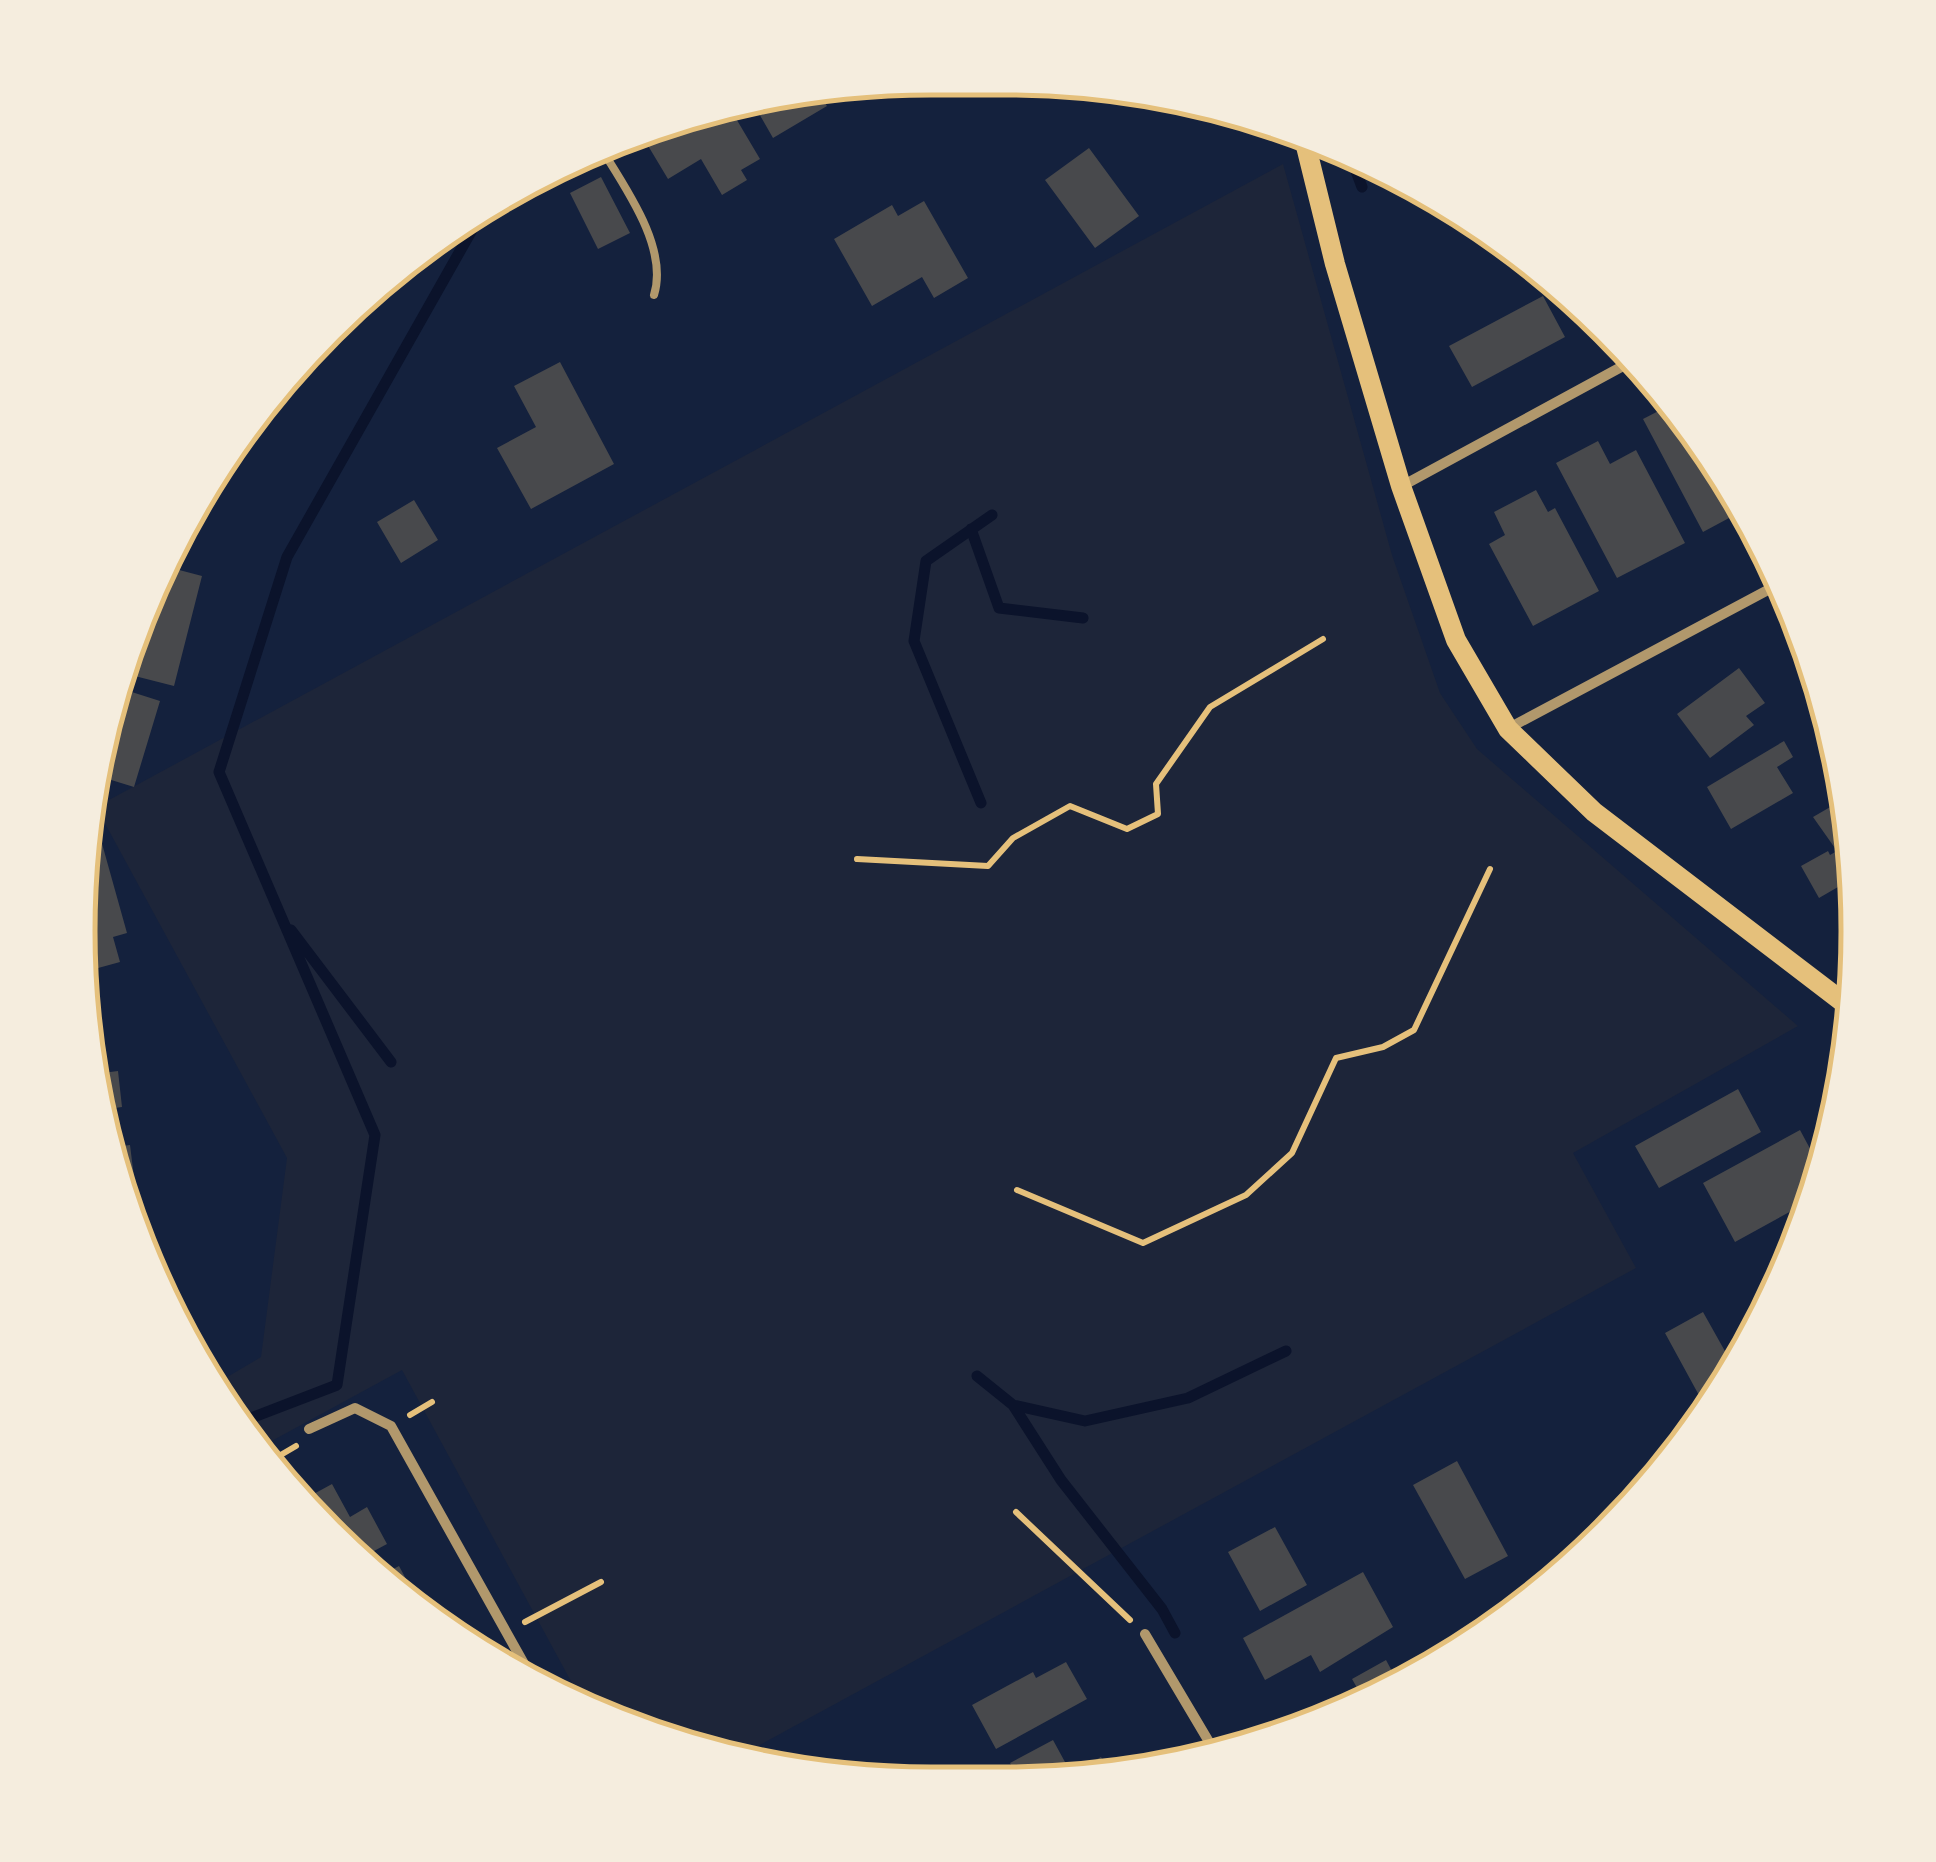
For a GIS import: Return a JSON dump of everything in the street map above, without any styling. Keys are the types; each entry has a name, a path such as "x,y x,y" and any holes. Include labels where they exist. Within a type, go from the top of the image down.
{"main road":[{"path":"1307,152 1335,264 1401,486 1456,640 1508,729 1594,812 1838,999"}],"street":[{"path":"1401,486 1621,367"},
{"path":"1508,729 1768,590"},
{"path":"309,1429 355,1408 391,1426 523,1661"},
{"path":"1146,1634 1209,1742"}],"lane":[{"path":"607,161 652,244 658,266 654,295"}],"path":[{"path":"858,859 988,866 1013,838 1070,806 1127,829 1158,814 1156,784 1210,708 1322,640"},
{"path":"1017,1190 1143,1243 1246,1196 1292,1153 1336,1058 1382,1047 1414,1030 1490,868"},
{"path":"1016,1512 1146,1634"},
{"path":"506,1631 601,1582"}],"shaded area":[{"path":"1283,164 1392,555 1440,693 1477,749 1798,1026 1573,1153 1636,1268 754,1748 662,1723 574,1687 402,1370 270,1442 236,1395 225,1378 261,1357 287,1158 103,819 105,802"}],"building":[{"path":"824,102 827,106 773,138 759,113"},
{"path":"736,118 760,159 741,170 747,180 722,195 701,159 668,179 647,145"},
{"path":"1089,148 1139,216 1095,248 1045,180"},
{"path":"601,177 630,233 598,249 570,193"},
{"path":"924,201 968,278 934,298 922,277 872,306 834,239 892,205 898,216"},
{"path":"1543,296 1565,337 1472,387 1449,346"},
{"path":"560,362 614,464 531,509 497,448 536,427 514,386"},
{"path":"1659,411 1731,517 1703,532 1643,419"},
{"path":"1598,441 1610,464 1636,450 1685,543 1617,578 1556,463"},
{"path":"1536,490 1548,512 1555,508 1599,591 1533,626 1489,544 1505,535 1494,512"},
{"path":"414,500 438,540 401,563 377,522"},
{"path":"177,569 202,576 174,686 135,676"},
{"path":"1739,668 1765,703 1746,716 1754,725 1710,758 1677,714"},
{"path":"130,691 160,701 134,787 109,779"},
{"path":"1784,741 1793,757 1777,767 1793,793 1731,829 1707,787"},
{"path":"1831,806 1837,850 1813,817"},
{"path":"100,838 127,933 113,937 120,962 96,968"},
{"path":"1828,851 1830,855 1837,851 1839,886 1819,898 1801,866"},
{"path":"118,1071 122,1107 114,1108 107,1072"},
{"path":"1738,1089 1761,1132 1659,1188 1635,1146"},
{"path":"1800,1130 1812,1152 1793,1210 1735,1242 1703,1183"},
{"path":"130,1145 135,1188 123,1147"},
{"path":"1703,1312 1727,1353 1699,1396 1665,1333"},
{"path":"1457,1461 1508,1556 1465,1579 1413,1485"},
{"path":"332,1484 350,1517 367,1507 387,1544 372,1552 313,1494"},
{"path":"1275,1527 1307,1585 1260,1611 1228,1552"},
{"path":"399,1566 408,1583 392,1570"},
{"path":"1363,1572 1393,1627 1320,1672 1311,1655 1265,1680 1243,1638"},
{"path":"1386,1660 1392,1672 1358,1689 1352,1679"},
{"path":"1066,1662 1087,1699 996,1749 972,1705 1033,1672 1036,1678"},
{"path":"1053,1740 1066,1764 1012,1767 1010,1763"}],"waterway":[{"path":"1357,173 1362,187"},
{"path":"252,1418 337,1385 375,1135 219,772 287,557 469,234"},
{"path":"981,803 914,641 926,561 992,515"},
{"path":"971,529 999,608 1083,618"},
{"path":"291,930 391,1062"},
{"path":"1013,1405 1085,1421 1188,1398 1286,1351"},
{"path":"977,1376 1013,1405 1061,1480 1162,1609 1175,1633"}]}
